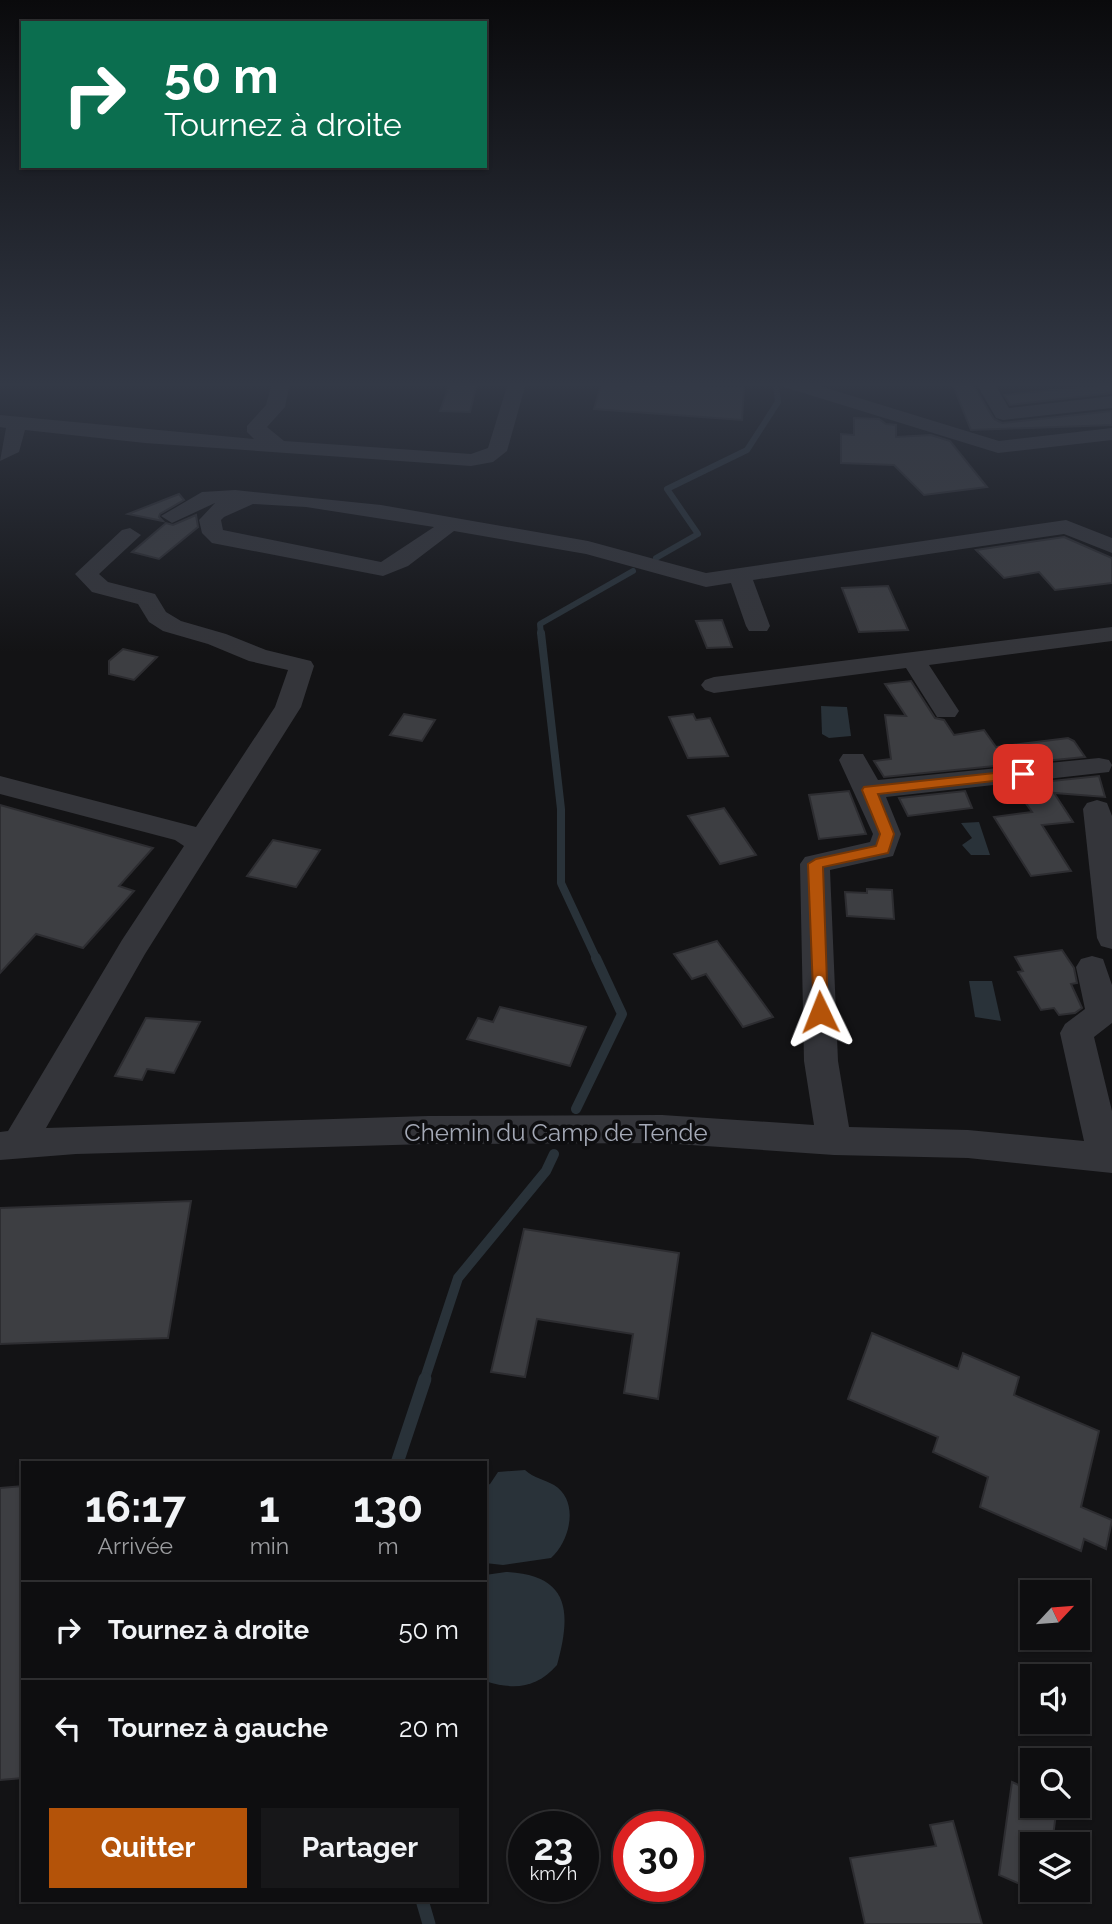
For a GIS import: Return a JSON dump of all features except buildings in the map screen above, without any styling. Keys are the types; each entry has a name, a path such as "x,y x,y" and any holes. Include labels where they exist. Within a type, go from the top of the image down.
{"street":[{"path":"172,516 210,497 306,501 381,511 587,548 706,580 1066,527 1112,546"},
{"path":"443,531 430,538 403,563 383,569 220,538 213,533 210,520 216,511 228,504 261,502 365,515 592,557 618,557"},
{"path":"9,1145 191,855 288,707 302,666 258,656 217,639 172,626 157,617 147,599 100,587 86,574 130,535"},
{"path":"740,576 758,626"},
{"path":"714,685 1112,634"},
{"path":"913,660 946,711"},
{"path":"834,1140 821,1061 816,864 883,849 887,834 853,760"},
{"path":"869,790 1100,766"},
{"path":"0,785 185,833 191,855"},
{"path":"0,795 155,833 171,846 191,855"},
{"path":"1097,809 1112,938"},
{"path":"1093,967 1102,1013 1077,1033 1109,1158"},
{"name":"Chemin du Camp de Tende","path":"9,1145 429,1130 662,1129 834,1140 968,1144 1109,1158"}],"shaded area":[{"path":"821,706 847,707 851,736 829,738 822,734"},
{"path":"979,822 990,855 971,855 962,845 972,838 961,823"},
{"path":"969,981 992,981 1001,1021 975,1017"},
{"path":"525,1470 562,1492 567,1501 569,1521 563,1542 551,1558 503,1565 487,1563 487,1485 498,1472"},
{"path":"506,1572 543,1580 561,1599 564,1613 562,1646 557,1665 541,1679 515,1686 487,1682 487,1575"}],"waterway":[{"path":"656,558 698,534 667,489 700,473"},
{"path":"541,635 540,624 633,571"},
{"path":"541,633 561,809 561,883 597,960"},
{"path":"576,1109 622,1014 596,958"},
{"path":"424,1381 458,1278 546,1171 554,1154"},
{"path":"398,1461 425,1379"},
{"path":"423,1902 429,1924"}],"route":[{"path":"820,1012 816,864 883,849 887,834 869,790 1023,774"}]}
